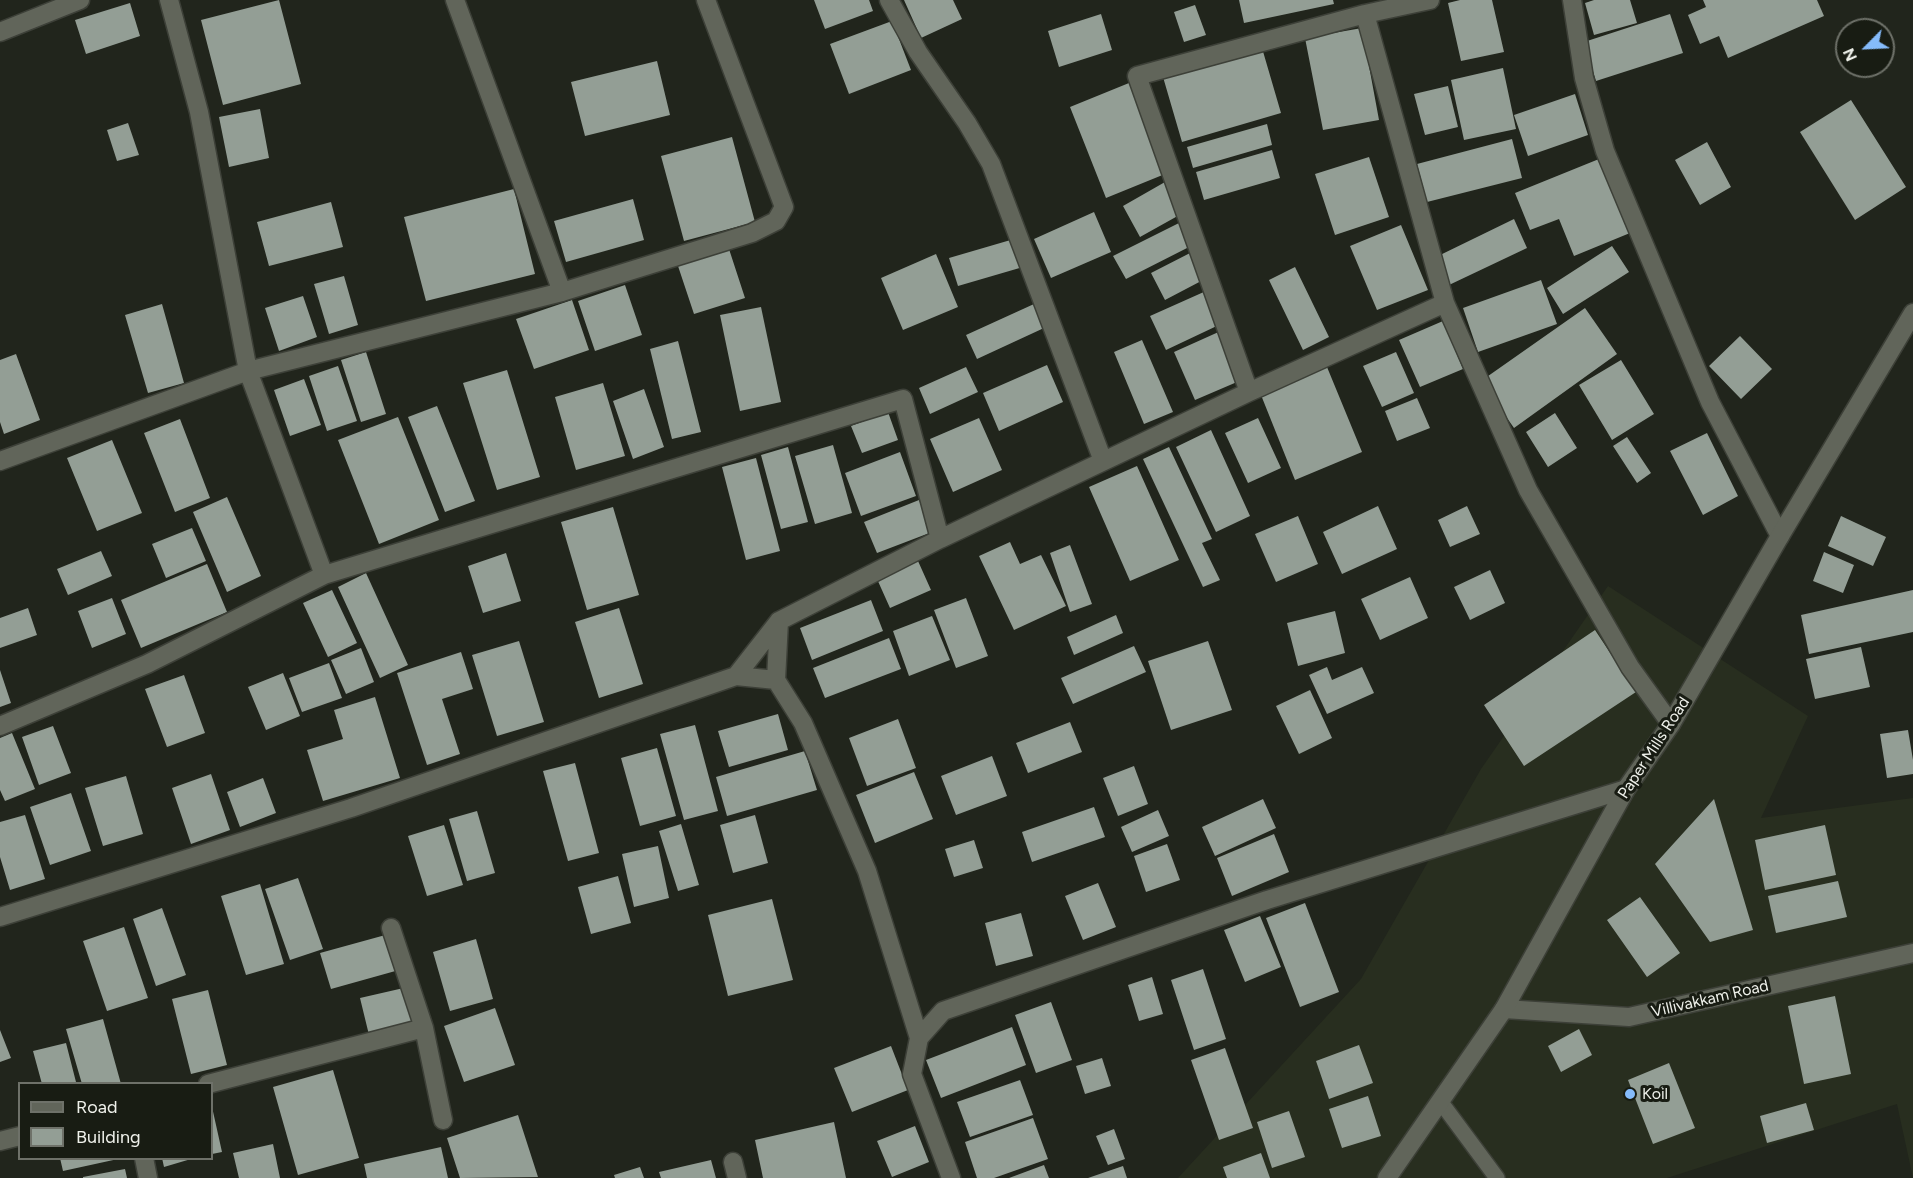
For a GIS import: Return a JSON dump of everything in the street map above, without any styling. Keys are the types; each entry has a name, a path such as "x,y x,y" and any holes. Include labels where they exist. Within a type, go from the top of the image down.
{"street":[{"path":"0,33 80,0"},
{"path":"169,0 199,112 248,370 324,575"},
{"path":"455,0 562,292"},
{"path":"0,460 248,370 562,292 752,233 776,221 784,207 706,0"},
{"path":"889,0 918,52 967,123 991,164 1103,461"},
{"path":"1249,392 1137,76 1365,14 1430,0"},
{"path":"1572,0 1584,78 1605,151 1710,402 1780,536"},
{"path":"1365,14 1446,303 1528,490 1630,667 1671,724"},
{"path":"736,675 778,621 940,539 1103,461 1446,303"},
{"name":"Paper Mills Road","path":"1387,1178 1504,1009 1626,789 1671,724 1913,313"},
{"path":"0,726 147,664 324,575 903,399 940,539"},
{"path":"778,621 776,680 802,723 867,871 919,1038 912,1074 951,1178"},
{"path":"0,917 351,808 736,675 776,680"},
{"path":"919,1038 943,1011 1267,900 1626,789"},
{"path":"391,928 424,1028 442,1120"},
{"name":"Villivakkam Road","path":"1504,1009 1629,1017 1913,953"},
{"path":"212,1082 424,1028"},
{"path":"0,1142 18,1137"},
{"path":"144,1160 148,1178"}],"lane":[{"path":"1440,1101 1497,1178"}],"shaded area":[{"path":"1608,586 1808,716 1761,818 1913,798 1913,1178 1897,1104 1667,1178 1178,1178 1361,979 1481,769"}],"building":[{"path":"279,0 301,84 223,105 201,20"},
{"path":"814,0 869,0 873,11 825,29"},
{"path":"904,0 953,0 962,19 921,38"},
{"path":"1239,0 1333,0 1334,4 1244,23"},
{"path":"1460,0 1492,0 1504,52 1461,61 1448,3"},
{"path":"1594,0 1630,0 1637,23 1594,35 1585,3"},
{"path":"1703,0 1817,0 1824,16 1728,58 1719,36 1700,44 1688,15 1706,7"},
{"path":"130,3 140,36 86,54 75,20"},
{"path":"1195,5 1206,35 1184,42 1174,12"},
{"path":"1101,14 1112,50 1059,67 1048,31"},
{"path":"1670,14 1683,53 1596,81 1584,42"},
{"path":"892,21 911,70 849,94 830,44"},
{"path":"1362,28 1379,120 1323,130 1305,38"},
{"path":"1262,48 1281,113 1182,142 1163,77"},
{"path":"657,61 670,115 585,136 571,82"},
{"path":"1503,68 1516,129 1464,140 1451,80"},
{"path":"1129,83 1165,174 1106,198 1070,107"},
{"path":"1448,86 1458,127 1425,135 1414,94"},
{"path":"1575,94 1588,135 1528,156 1514,115"},
{"path":"1851,100 1906,187 1855,220 1800,132"},
{"path":"260,109 269,158 229,167 219,117"},
{"path":"128,123 139,155 117,161 107,130"},
{"path":"1267,124 1272,145 1193,168 1187,147"},
{"path":"732,137 755,222 684,241 661,156"},
{"path":"1512,139 1522,178 1427,202 1417,164"},
{"path":"1707,142 1731,187 1700,205 1675,160"},
{"path":"1272,150 1280,178 1204,200 1196,172"},
{"path":"1369,157 1389,217 1335,235 1315,174"},
{"path":"1599,159 1630,233 1574,256 1559,219 1530,230 1515,193"},
{"path":"1165,182 1183,213 1140,237 1123,206"},
{"path":"514,189 535,274 426,301 404,217"},
{"path":"633,199 644,240 566,262 554,221"},
{"path":"331,202 343,247 269,266 257,222"},
{"path":"1094,212 1111,252 1051,278 1034,239"},
{"path":"1514,219 1527,248 1449,285 1436,257"},
{"path":"1179,223 1191,246 1126,279 1113,256"},
{"path":"1401,225 1428,290 1377,310 1350,246"},
{"path":"1014,239 1023,267 958,286 949,258"},
{"path":"1612,246 1629,272 1563,314 1547,288"},
{"path":"729,249 745,298 694,314 678,266"},
{"path":"1192,252 1205,279 1165,300 1151,273"},
{"path":"936,254 958,307 903,330 881,278"},
{"path":"1295,267 1329,337 1303,350 1269,280"},
{"path":"344,276 358,325 329,334 314,284"},
{"path":"1541,280 1557,324 1478,352 1463,308"},
{"path":"625,285 642,335 595,351 578,301"},
{"path":"1206,291 1221,324 1166,350 1150,316"},
{"path":"303,296 317,337 279,351 265,308"},
{"path":"572,300 589,350 534,369 516,319"},
{"path":"162,304 184,383 148,393 125,315"},
{"path":"1034,304 1044,328 977,359 966,335"},
{"path":"761,307 781,402 740,411 720,315"},
{"path":"1585,308 1617,354 1514,428 1481,381"},
{"path":"1443,321 1463,369 1420,387 1399,340"},
{"path":"1223,330 1244,379 1195,400 1174,352"},
{"path":"1740,336 1772,369 1741,399 1709,366"},
{"path":"1142,340 1173,412 1144,424 1114,352"},
{"path":"678,341 701,432 672,439 650,349"},
{"path":"366,352 386,414 361,422 341,360"},
{"path":"1396,352 1414,393 1382,407 1363,366"},
{"path":"16,354 40,420 4,434 0,422 0,360"},
{"path":"1621,360 1654,414 1612,440 1579,385"},
{"path":"1047,365 1063,402 999,431 983,393"},
{"path":"338,366 357,421 327,431 309,376"},
{"path":"966,367 978,392 930,414 919,388"},
{"path":"1327,367 1362,452 1295,480 1261,395"},
{"path":"507,370 540,477 497,490 463,383"},
{"path":"304,379 321,425 290,436 274,390"},
{"path":"603,383 625,456 576,470 555,397"},
{"path":"644,389 664,447 633,459 613,401"},
{"path":"1417,398 1430,428 1397,441 1385,411"},
{"path":"437,406 475,501 445,512 408,417"},
{"path":"888,412 898,440 862,453 851,426"},
{"path":"1555,413 1577,448 1548,467 1526,432"},
{"path":"398,417 439,520 379,544 338,440"},
{"path":"979,418 1002,470 953,492 930,439"},
{"path":"1258,418 1281,468 1248,483 1225,433"},
{"path":"180,419 210,498 175,512 144,433"},
{"path":"1211,430 1250,516 1216,532 1176,447"},
{"path":"1707,433 1738,496 1703,515 1670,451"},
{"path":"1627,437 1651,473 1637,483 1613,446"},
{"path":"112,440 142,513 97,531 67,458"},
{"path":"833,445 852,513 815,524 795,456"},
{"path":"788,447 808,522 781,529 761,455"},
{"path":"1169,447 1212,539 1202,543 1220,580 1203,587 1143,459"},
{"path":"900,452 916,496 861,516 845,473"},
{"path":"756,458 780,551 746,560 722,467"},
{"path":"1137,466 1179,560 1130,581 1089,487"},
{"path":"227,497 261,576 227,592 193,512"},
{"path":"919,500 932,532 877,553 864,522"},
{"path":"1378,506 1397,549 1342,574 1323,532"},
{"path":"1467,506 1480,534 1450,547 1438,520"},
{"path":"613,507 639,595 587,610 561,522"},
{"path":"1298,516 1318,564 1276,582 1255,534"},
{"path":"1841,516 1886,537 1873,566 1828,546"},
{"path":"192,528 206,561 166,578 152,544"},
{"path":"1010,542 1020,564 1041,555 1066,606 1014,630 979,556"},
{"path":"1070,545 1092,604 1070,612 1050,553"},
{"path":"101,551 112,576 68,595 57,569"},
{"path":"1824,552 1854,565 1843,593 1813,581"},
{"path":"506,553 521,601 483,613 468,566"},
{"path":"918,561 931,590 890,608 877,579"},
{"path":"207,564 227,612 141,648 121,600"},
{"path":"1490,570 1505,603 1470,620 1454,587"},
{"path":"366,573 408,665 380,678 338,587"},
{"path":"1410,577 1428,618 1380,640 1361,599"},
{"path":"332,590 357,643 328,657 303,603"},
{"path":"1913,590 1913,632 1809,654 1801,615"},
{"path":"112,598 126,634 92,648 78,611"},
{"path":"966,598 988,656 956,668 934,610"},
{"path":"871,600 883,631 812,660 800,628"},
{"path":"28,608 37,635 0,648 0,618"},
{"path":"619,608 643,684 599,698 575,622"},
{"path":"1335,611 1345,653 1298,666 1287,623"},
{"path":"1116,615 1123,633 1074,655 1067,637"},
{"path":"932,616 950,660 909,676 893,631"},
{"path":"1595,630 1636,692 1524,766 1484,705"},
{"path":"889,638 901,669 825,698 813,668"},
{"path":"519,641 544,722 497,736 472,655"},
{"path":"1208,641 1232,710 1171,730 1148,661"},
{"path":"1134,646 1146,672 1073,704 1061,678"},
{"path":"1861,647 1870,687 1815,699 1806,659"},
{"path":"361,648 374,682 346,694 331,660"},
{"path":"461,652 473,689 442,699 460,754 427,765 397,673"},
{"path":"329,663 342,698 302,712 289,678"},
{"path":"1327,667 1332,680 1362,667 1374,693 1327,714 1309,675"},
{"path":"0,670 11,703 0,707"},
{"path":"283,673 300,716 266,730 248,687"},
{"path":"184,675 205,733 167,747 145,689"},
{"path":"1310,690 1332,738 1299,754 1276,706"},
{"path":"375,697 400,778 323,801 307,750 343,739 334,710"},
{"path":"778,714 788,750 729,767 718,731"},
{"path":"898,719 916,768 867,786 849,738"},
{"path":"1070,722 1082,752 1028,773 1016,743"},
{"path":"695,725 718,811 684,820 660,734"},
{"path":"53,726 71,773 39,785 22,737"},
{"path":"1908,730 1913,774 1887,778 1880,734"},
{"path":"12,733 35,789 5,801 0,790 0,738"},
{"path":"657,748 676,816 640,826 621,758"},
{"path":"805,751 817,790 727,816 716,777"},
{"path":"992,756 1007,796 956,815 941,776"},
{"path":"575,763 599,853 568,861 543,771"},
{"path":"1134,766 1148,804 1118,816 1103,778"},
{"path":"914,772 933,819 875,843 856,795"},
{"path":"211,774 230,830 191,844 172,788"},
{"path":"126,776 143,834 103,846 85,788"},
{"path":"263,778 276,813 240,827 227,792"},
{"path":"71,793 91,851 50,865 30,807"},
{"path":"1263,799 1276,828 1215,856 1202,827"},
{"path":"1714,799 1753,930 1710,942 1655,864"},
{"path":"1094,807 1105,837 1032,862 1022,832"},
{"path":"1158,810 1169,836 1132,852 1121,827"},
{"path":"477,811 495,873 467,881 449,819"},
{"path":"25,815 45,879 10,890 0,857 0,822"},
{"path":"755,815 768,863 733,873 720,825"},
{"path":"681,824 699,885 678,891 659,831"},
{"path":"444,825 463,885 427,896 408,836"},
{"path":"1825,825 1836,875 1765,890 1755,840"},
{"path":"1274,834 1289,872 1232,896 1217,858"},
{"path":"974,840 983,868 954,877 945,849"},
{"path":"1167,844 1180,880 1146,892 1134,856"},
{"path":"658,846 669,898 634,907 622,854"},
{"path":"618,876 631,923 591,934 578,887"},
{"path":"298,878 323,949 290,960 265,889"},
{"path":"1838,881 1847,917 1776,933 1768,896"},
{"path":"1098,883 1116,927 1083,940 1065,896"},
{"path":"260,884 284,964 246,975 221,896"},
{"path":"1640,897 1680,953 1647,977 1607,920"},
{"path":"772,899 793,980 728,996 708,915"},
{"path":"1305,903 1339,992 1300,1007 1266,918"},
{"path":"162,908 186,975 156,986 133,919"},
{"path":"1021,913 1033,956 996,966 985,923"},
{"path":"1260,916 1281,967 1245,982 1224,930"},
{"path":"124,927 148,998 107,1011 83,941"},
{"path":"389,934 399,970 331,989 320,953"},
{"path":"476,939 493,999 450,1011 433,952"},
{"path":"1203,969 1226,1039 1194,1050 1171,980"},
{"path":"1152,977 1163,1014 1139,1021 1128,985"},
{"path":"408,987 417,1025 369,1035 360,998"},
{"path":"208,990 227,1065 191,1074 172,999"},
{"path":"1835,996 1851,1074 1804,1084 1788,1006"},
{"path":"1051,1002 1072,1060 1036,1073 1015,1015"},
{"path":"495,1008 515,1065 464,1082 444,1026"},
{"path":"103,1019 120,1082 81,1082 66,1029"},
{"path":"1012,1027 1026,1065 941,1098 926,1060"},
{"path":"1579,1029 1592,1055 1561,1072 1548,1046"},
{"path":"0,1030 11,1058 0,1062"},
{"path":"66,1043 76,1082 41,1082 33,1051"},
{"path":"1359,1045 1373,1083 1329,1099 1316,1061"},
{"path":"891,1046 908,1090 852,1112 834,1068"},
{"path":"1225,1048 1253,1128 1219,1140 1191,1060"},
{"path":"1102,1058 1111,1086 1085,1094 1076,1066"},
{"path":"1669,1063 1695,1128 1653,1144 1628,1080"},
{"path":"333,1070 359,1158 298,1175 273,1087"},
{"path":"1020,1080 1033,1115 970,1137 957,1102"},
{"path":"1368,1096 1381,1136 1342,1148 1329,1109"},
{"path":"1806,1103 1814,1130 1767,1143 1760,1116"},
{"path":"1289,1111 1305,1157 1272,1168 1257,1122"},
{"path":"213,1112 222,1152 213,1154"},
{"path":"518,1115 538,1177 460,1178 447,1138"},
{"path":"1033,1118 1048,1159 994,1178 977,1178 965,1142"},
{"path":"834,1122 846,1178 763,1178 755,1140"},
{"path":"915,1126 929,1162 892,1177 877,1141"},
{"path":"1114,1129 1125,1159 1108,1165 1096,1136"},
{"path":"273,1144 280,1178 239,1178 233,1153"},
{"path":"441,1147 448,1178 367,1178 364,1164"},
{"path":"1261,1153 1270,1178 1227,1178 1223,1167"},
{"path":"60,1160 113,1160 63,1171"},
{"path":"162,1160 188,1160 164,1167"},
{"path":"711,1160 716,1178 661,1178 659,1172"},
{"path":"1044,1165 1049,1178 1009,1178"},
{"path":"1123,1166 1127,1178 1088,1178"},
{"path":"640,1167 644,1178 615,1178 614,1175"},
{"path":"125,1169 127,1178 83,1178 83,1177"}],"place":[{"name":"Koil","path":"1630,1094"}]}
